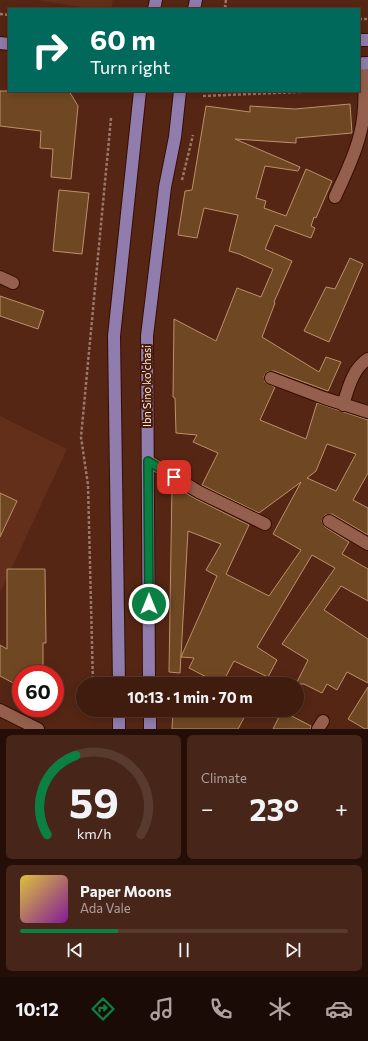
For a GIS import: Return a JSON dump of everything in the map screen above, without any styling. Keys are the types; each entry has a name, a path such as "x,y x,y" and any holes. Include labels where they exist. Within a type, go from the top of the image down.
{"main road":[{"path":"119,677 114,336 140,92"},
{"name":"Ibn Sino ko'chasi","path":"150,677 147,336 165,186 175,137 180,92"},
{"path":"119,717 119,729"},
{"path":"150,717 150,729"}],"street":[{"path":"335,197 350,164 360,133 365,89 363,63"},
{"path":"0,277 13,283"},
{"path":"343,405 350,382 363,362 368,359"},
{"path":"271,378 343,405 368,412"},
{"path":"148,461 199,492 265,524"},
{"path":"329,521 368,544"},
{"path":"0,710 38,729"}],"path":[{"path":"203,96 298,92"},
{"path":"93,677 88,485 81,437 111,118"},
{"path":"182,181 193,135"}],"shaded area":[{"path":"37,0 113,0 111,8 87,8"},
{"path":"0,416 67,449 0,593"}],"building":[{"path":"0,91 70,92 78,106 71,179 51,177 53,149 40,148 41,131 0,126"},
{"path":"350,104 352,133 296,138 296,143 235,139 300,167 298,171 265,166 256,198 266,201 264,208 286,216 306,169 332,181 316,218 314,217 311,226 315,228 311,238 275,225 265,249 292,261 274,302 275,303 262,337 319,372 326,357 341,362 328,391 274,371 267,372 264,376 265,382 275,387 260,420 306,439 317,403 368,420 368,473 353,500 368,508 368,535 332,514 325,515 322,521 325,527 349,542 342,554 368,569 368,601 341,586 324,610 368,639 368,683 347,672 337,690 327,684 322,693 304,684 304,677 300,677 308,660 282,644 335,568 312,555 257,647 277,660 268,677 234,661 226,677 206,677 189,668 194,658 181,657 217,576 206,570 221,544 188,531 180,673 169,672 172,485 196,499 249,525 226,574 269,596 301,550 273,534 301,482 259,513 202,485 218,453 193,442 197,435 176,433 175,398 173,397 174,319 216,341 237,288 261,297 273,269 229,251 238,215 204,208 197,238 178,235 185,191 192,190 206,106 250,112 250,106 295,109","holes":["327,444 356,454 336,491 307,478 316,471"]},
{"path":"59,190 89,193 82,254 53,251"},
{"path":"350,258 363,264 329,342 304,331 326,287 335,289"},
{"path":"0,296 44,311 38,329 0,316"},
{"path":"0,493 17,501 0,537"},
{"path":"7,569 45,569 46,643 43,643 43,665 12,665 12,682 0,676 0,645 7,649"},
{"path":"368,687 368,729 365,729 348,719"},
{"path":"173,717 244,717 238,729 172,729"},
{"path":"279,717 294,717 311,726 311,729 273,729"}],"route":[{"path":"149,604 148,461 174,477"}]}
